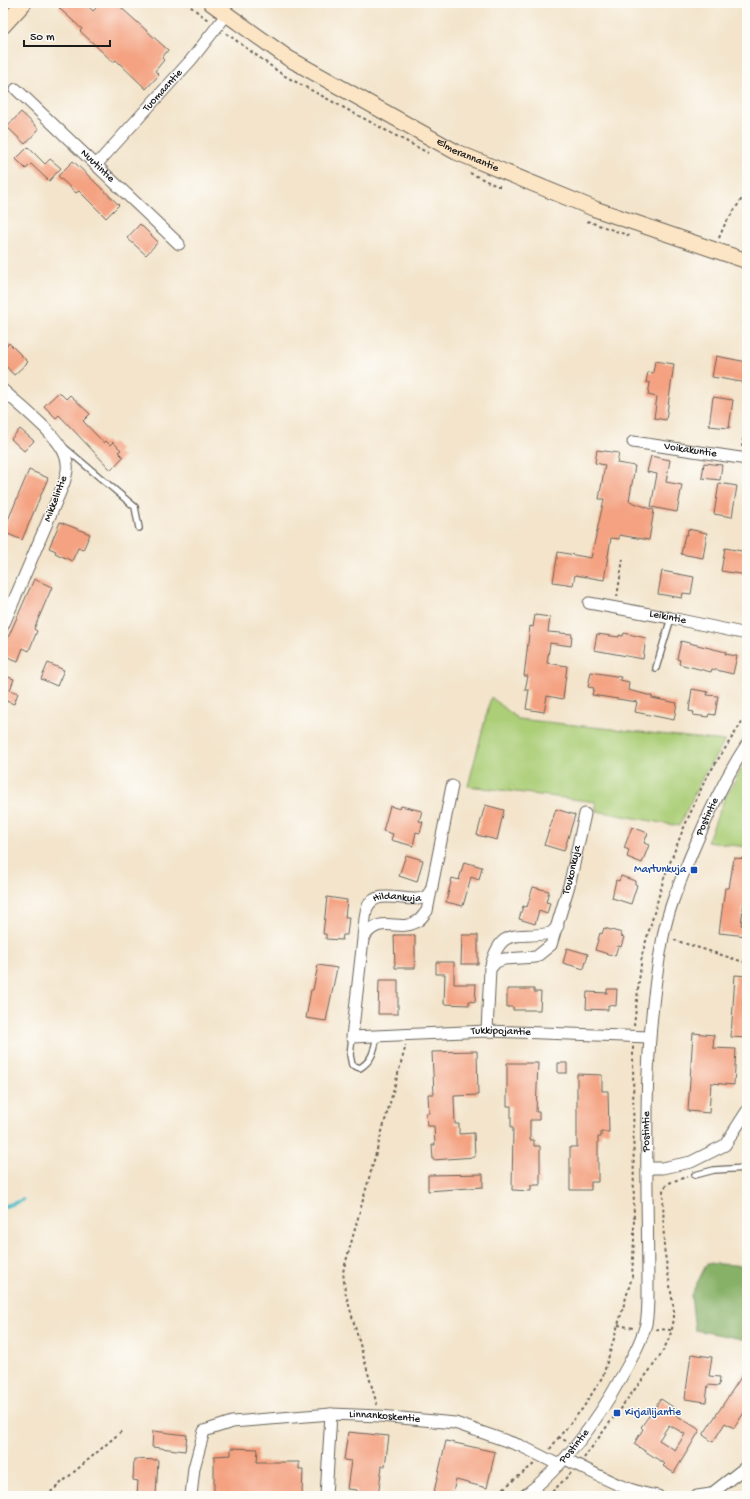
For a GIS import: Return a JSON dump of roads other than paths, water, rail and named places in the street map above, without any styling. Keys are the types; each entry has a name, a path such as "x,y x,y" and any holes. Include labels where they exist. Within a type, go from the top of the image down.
{"street":[{"path":"3,26 24,3"},
{"name":"Elmerannantie","path":"211,3 288,58 456,152 595,209 747,261"},
{"name":"Tuomaantie","path":"96,165 191,60 227,14"},
{"name":"Nuutintie","path":"16,89 179,244"},
{"name":"Mikkelintie","path":"3,390 59,442 66,455 68,467 64,482 3,626"},
{"name":"Voikakuntie","path":"633,442 744,458"},
{"name":"Leikintie","path":"589,603 747,634"},
{"name":"Postintie","path":"524,1496 540,1484 562,1462 604,1409 638,1347 646,1322 648,1293 649,1037 663,937 675,893 704,824 735,762 747,744"},
{"name":"Hildankuja","path":"363,939 369,929 378,925 408,925 418,921 427,911 452,786"},
{"name":"Toukonkuja","path":"490,969 496,962 504,958 536,957 545,952 551,945 558,926 585,814"},
{"name":"Hildankuja","path":"352,1037 368,908 374,900 381,898 399,897 421,899 428,895 433,887"},
{"path":"487,1031 490,969 498,944 505,939 521,934 552,933 558,926"},
{"name":"Tukkipojantie","path":"352,1037 487,1031 649,1037"},
{"path":"648,1168 662,1168 691,1162 725,1144 747,1111"},
{"path":"326,1496 331,1414"},
{"name":"Linnankoskentie","path":"191,1496 194,1468 204,1431 232,1422 331,1414 380,1416 455,1423 562,1462"},
{"path":"562,1462 607,1480 628,1492 658,1496"},
{"path":"697,1496 712,1495 747,1466"}],"lane":[{"path":"59,442 136,507 139,528"},
{"path":"656,668 671,618"},
{"path":"352,1037 350,1055 352,1065 360,1068 368,1063 373,1053 377,1036"},
{"path":"695,1175 714,1170 747,1168"}],"waterway":[{"path":"3,1207 23,1200"}],"place":[{"name":"Martunkuja","path":"694,870"},
{"name":"Kirjailijantie","path":"617,1413"}]}
